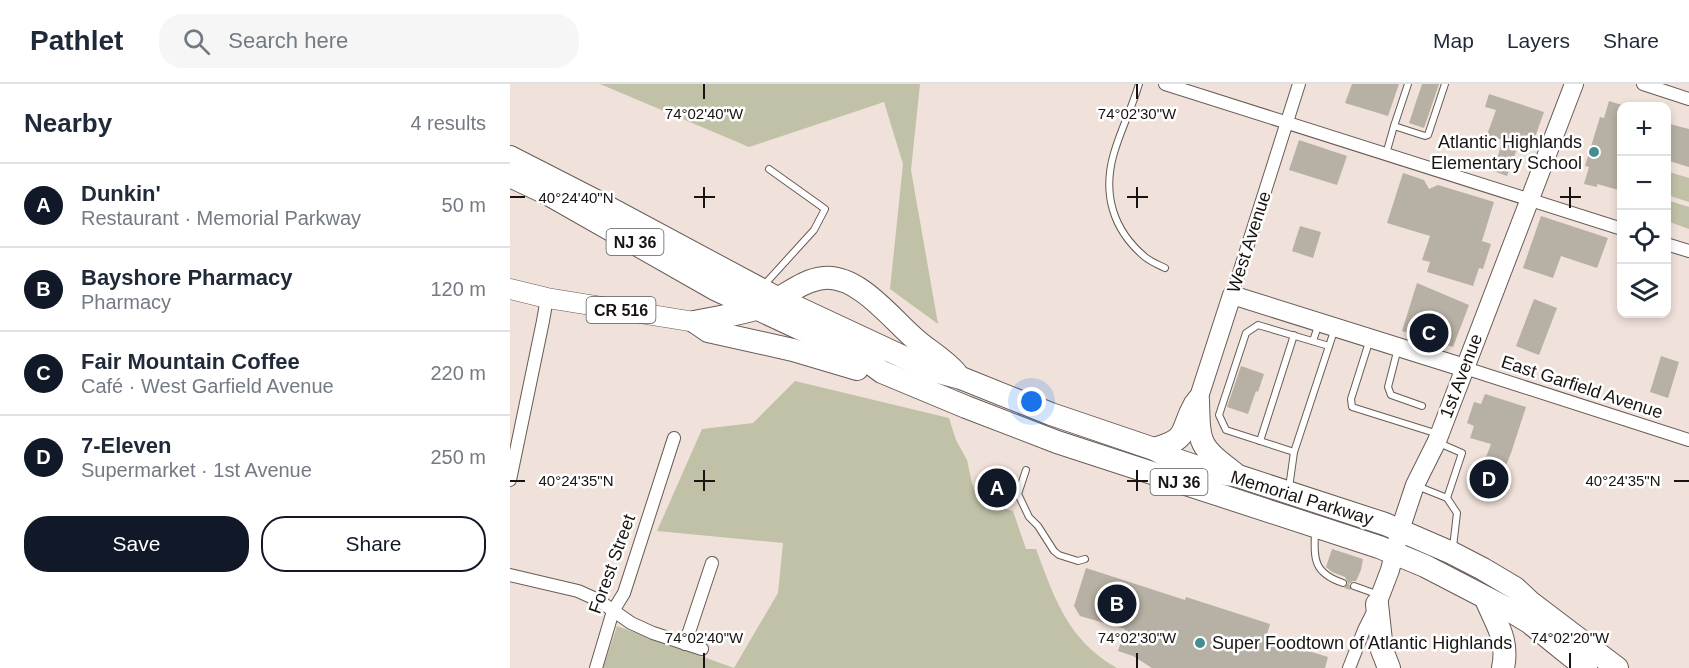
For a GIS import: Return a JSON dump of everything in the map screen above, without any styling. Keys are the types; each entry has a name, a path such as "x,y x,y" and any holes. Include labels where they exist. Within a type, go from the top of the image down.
{"highway":[{"name":"NJ 36","path":"510,157 598,202 766,299 882,372"},
{"name":"NJ 36","path":"510,176 558,199 715,289 766,299 931,370 961,378"},
{"path":"695,322 766,299 813,280 826,277 839,279 863,291 914,338 950,365 961,378"},
{"path":"695,322 708,331 793,350 858,369 882,372"},
{"name":"Memorial Parkway","path":"882,372 1057,442 1394,553 1462,585 1529,622 1586,668"},
{"name":"Memorial Parkway","path":"961,378 1051,414 1154,449 1171,458 1212,472 1238,476 1400,530 1483,569 1515,588 1617,668"},
{"path":"1154,449 1180,438 1198,400"},
{"path":"1198,400 1199,431 1204,447 1238,476"},
{"path":"1486,598 1504,640 1503,668"},
{"path":"1378,600 1382,650 1389,668"}],"main road":[{"name":"CR 516","path":"510,289 695,322"}],"street":[{"path":"1165,84 1617,228"},
{"name":"West Avenue","path":"1198,400 1299,84"},
{"name":"1st Avenue","path":"1349,668 1378,600 1415,485 1438,438 1574,84"},
{"path":"1643,84 1689,99"},
{"path":"1671,246 1689,251"},
{"path":"1232,296 1465,368"},
{"path":"510,480 547,297"},
{"name":"East Garfield Avenue","path":"1465,368 1689,440"},
{"name":"Forest Street","path":"596,668 613,611 624,593 674,438"},
{"path":"685,644 712,563"},
{"path":"510,575 578,591 598,600 631,623 702,650"}],"lane":[{"path":"1139,84 1113,156 1110,182 1112,208 1121,231 1146,259 1165,268"},
{"path":"1386,154 1408,84"},
{"path":"1394,126 1421,136 1428,135 1445,84"},
{"path":"766,299 814,230 825,209 769,169"},
{"path":"1294,452 1226,430 1219,415 1242,343 1246,333 1258,325 1329,346"},
{"path":"1312,341 1327,325"},
{"path":"1288,492 1294,452 1329,346 1327,325"},
{"path":"1260,441 1294,335"},
{"path":"1370,339 1351,399 1352,407 1438,438 1462,453 1447,498"},
{"path":"1398,347 1388,387 1389,392 1391,395 1422,406"},
{"path":"1026,470 1018,495 1029,516 1059,555 1078,561 1085,559"},
{"path":"1415,485 1447,498 1457,513 1452,554"},
{"path":"1315,527 1316,556 1320,569 1330,578 1343,583"},
{"path":"1354,586 1378,600"}],"green space":[{"path":"600,84 920,84 911,170 938,324 890,289 903,164 884,102 749,147"},
{"path":"1671,173 1689,178 1689,202 1671,196"},
{"path":"1671,201 1689,207 1689,229 1671,222"},
{"path":"795,381 949,418 956,440 967,460 979,501 1013,511 1026,549 1036,549 1049,584 1065,616 1086,645 1117,668 734,668 778,593 783,543 657,531 702,429 753,423"},
{"path":"617,626 734,668 603,668"}],"building":[{"path":"1352,84 1399,84 1388,116 1345,103"},
{"path":"1422,84 1439,84 1424,128 1409,123"},
{"path":"1489,94 1544,112 1530,151 1518,146 1507,176 1493,171 1503,140 1487,135 1496,110 1485,107"},
{"path":"1609,101 1617,103 1617,190 1597,184 1597,187 1584,184 1589,167 1585,166 1600,117 1604,118"},
{"path":"1671,124 1689,129 1689,167 1671,162"},
{"path":"1299,140 1347,156 1337,185 1289,170"},
{"path":"1403,173 1424,180 1429,189 1438,185 1494,202 1482,241 1491,244 1483,269 1479,268 1473,286 1427,272 1430,262 1422,260 1430,236 1387,223"},
{"path":"1541,216 1608,238 1597,268 1561,256 1553,278 1523,268"},
{"path":"1300,226 1321,232 1313,258 1292,251"},
{"path":"1417,283 1469,305 1453,347 1402,331"},
{"path":"1534,299 1557,308 1539,355 1516,346"},
{"path":"1661,356 1679,362 1668,398 1650,392"},
{"path":"1241,366 1264,374 1248,414 1227,407"},
{"path":"1485,394 1526,407 1492,501 1472,494 1491,444 1470,438 1474,426 1467,423 1474,402 1481,404"},
{"path":"986,476 1013,485 1009,500 981,491"},
{"path":"1332,549 1363,559 1356,581 1349,584 1351,590 1344,588 1348,583 1345,577 1326,567"},
{"path":"1086,568 1270,624 1266,638 1328,657 1325,668 1152,668 1133,656 1118,651 1125,629 1080,616 1074,606"}],"place":[{"name":"Atlantic Highlands Elementary School","path":"1594,152"},
{"name":"Fair Mountain Coffee","path":"1429,333"},
{"name":"7-Eleven","path":"1489,479"},
{"name":"Dunkin'","path":"997,488"},
{"name":"Bayshore Pharmacy","path":"1117,604"},
{"name":"Super Foodtown of Atlantic Highlands","path":"1200,643"}]}
